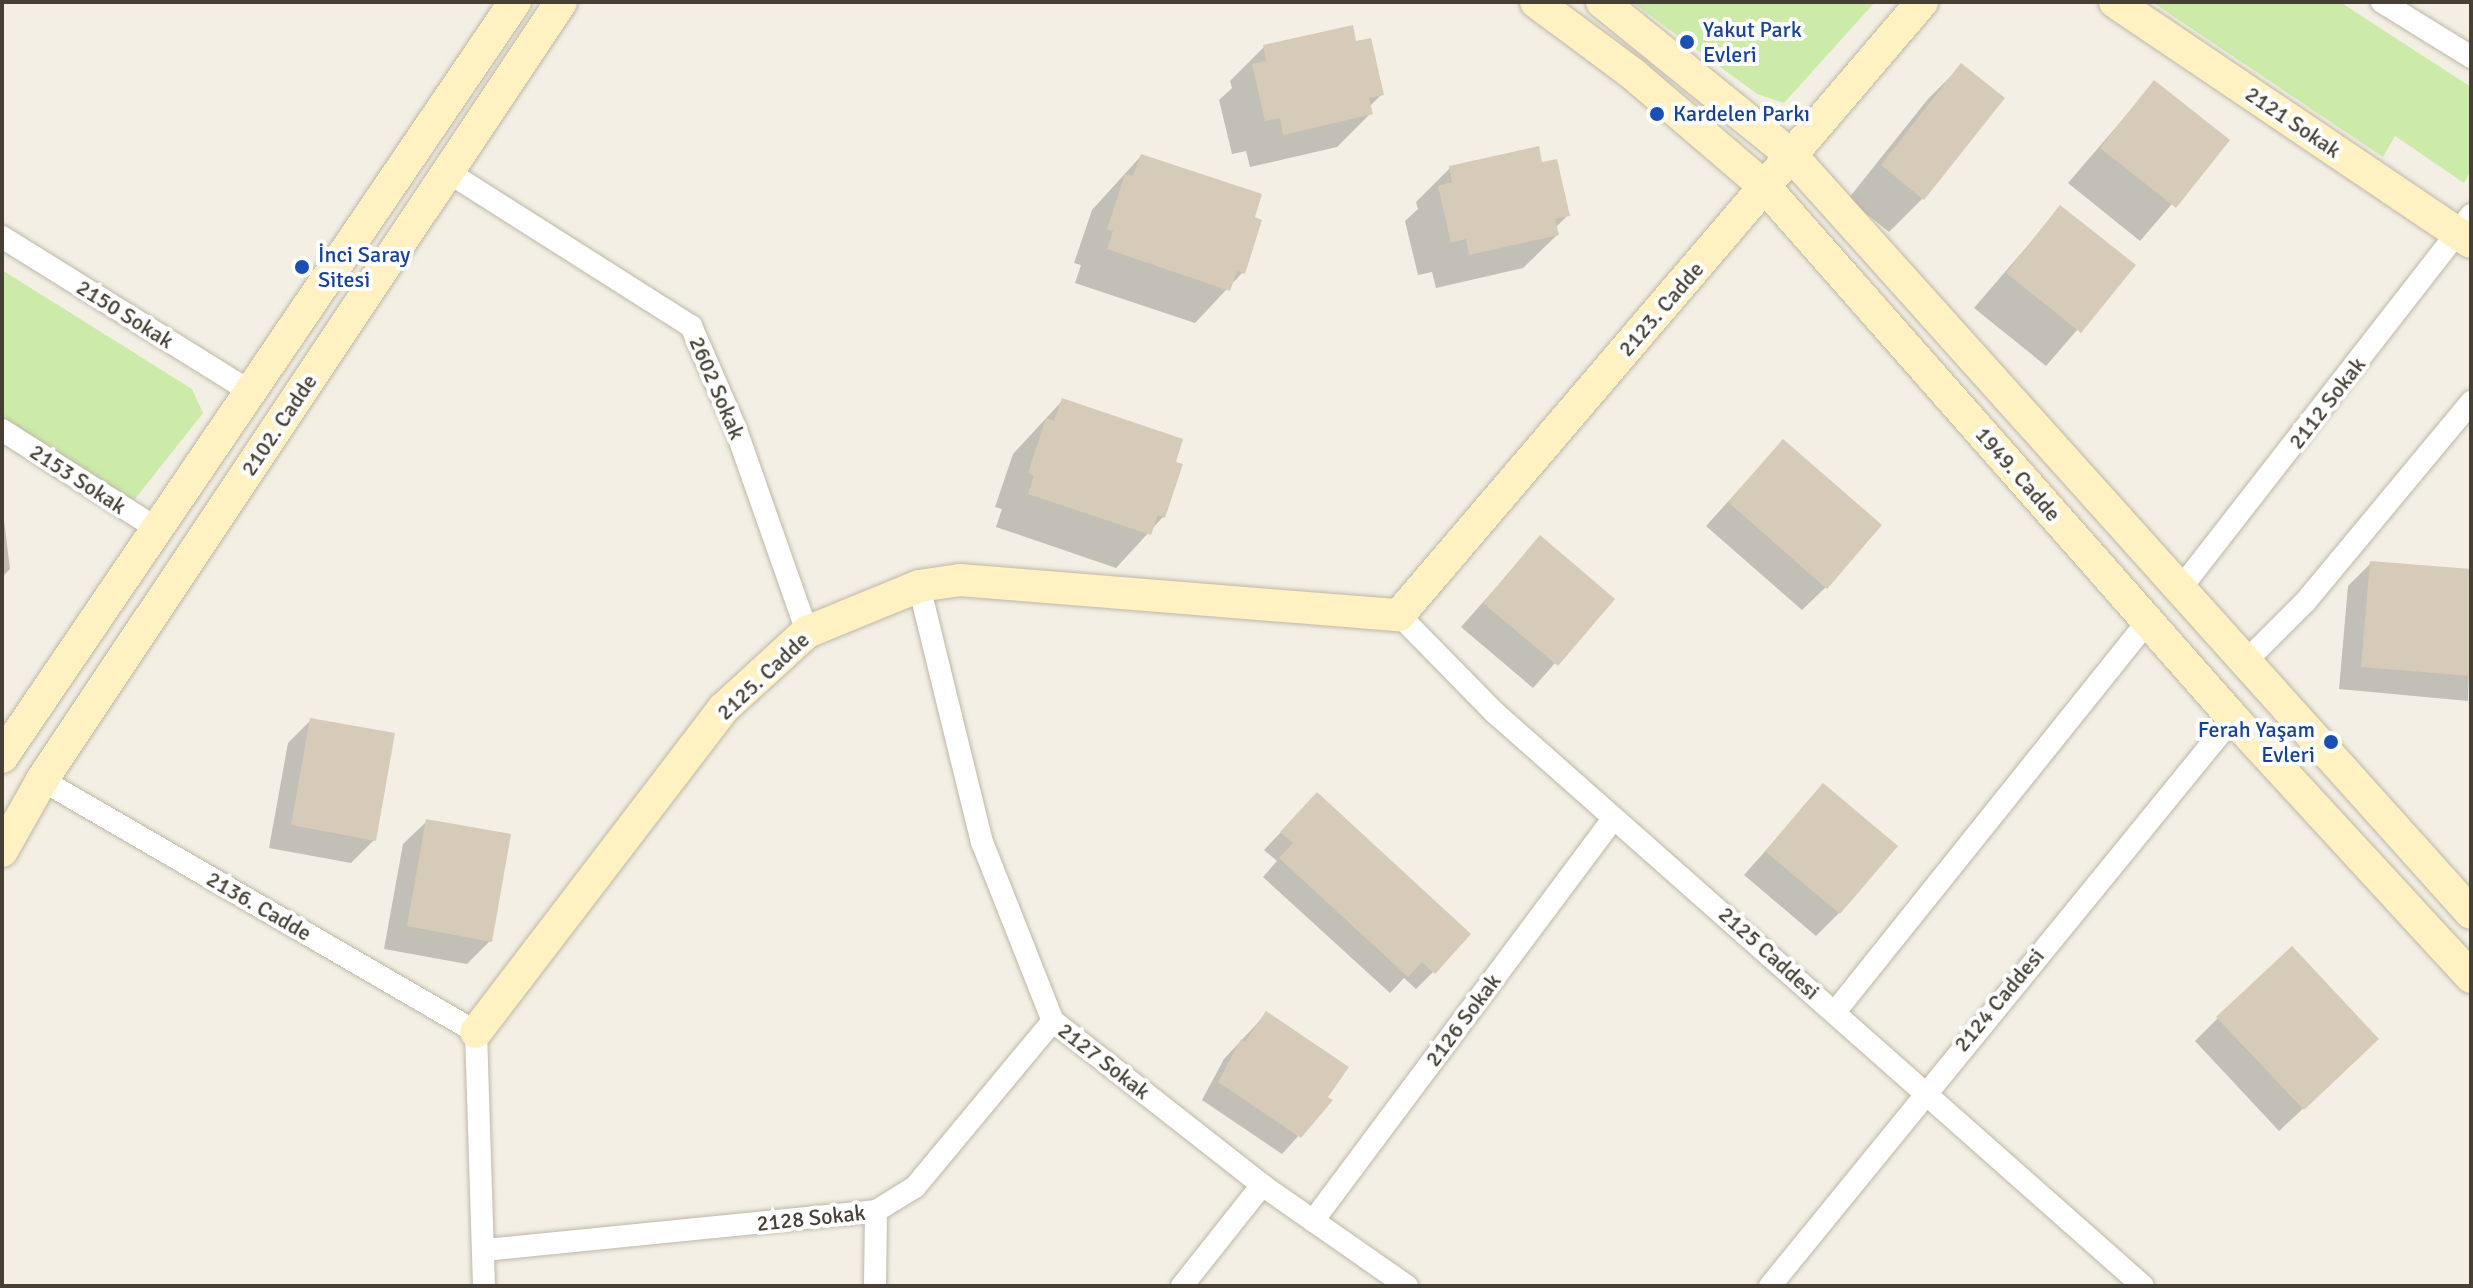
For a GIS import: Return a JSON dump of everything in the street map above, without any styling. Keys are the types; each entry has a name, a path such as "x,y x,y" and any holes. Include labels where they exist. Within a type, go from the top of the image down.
{"street":[{"name":"2102. Cadde","path":"2,757 154,527 515,2"},
{"name":"2102. Cadde","path":"2,851 42,780 561,2"},
{"name":"1949. Cadde","path":"1536,2 1633,74 1765,187 2233,718 2471,977"},
{"name":"1949. Cadde","path":"1602,2 1791,155 2471,913"},
{"name":"2123. Cadde","path":"1399,615 1922,2"},
{"name":"2121 Sokak","path":"2115,2 2467,230"},
{"path":"2382,2 2471,57"},
{"name":"2602 Sokak","path":"448,172 691,326 735,427 807,632"},
{"name":"2112 Sokak","path":"2180,589 2467,230"},
{"name":"2150 Sokak","path":"2,237 248,390"},
{"path":"2245,662 2306,601 2471,402"},
{"name":"2153 Sokak","path":"2,430 154,527"},
{"name":"2125. Cadde","path":"476,1032 724,708 807,632 919,586 993,580 1399,615"},
{"name":"2127 Sokak","path":"919,586 982,842 1053,1021 1262,1185 1407,1286"},
{"name":"2125 Caddesi","path":"1399,615 1494,712 2143,1286"},
{"path":"1835,1012 2148,621"},
{"name":"2124 Caddesi","path":"1770,1286 1924,1091 2233,718"},
{"name":"2136. Cadde","path":"42,780 476,1032"},
{"name":"2126 Sokak","path":"1313,1221 1613,819"},
{"name":"2128 Sokak","path":"485,1250 876,1211 915,1187 1053,1021"},
{"path":"476,1032 484,1286"},
{"path":"1182,1286 1262,1185"},
{"path":"875,1286 876,1211"}],"green space":[{"path":"1632,2 1875,2 1784,103 1757,94"},
{"path":"2152,2 2340,2 2471,87 2471,170 2464,183 2395,136 2383,157"},
{"path":"2,270 192,389 203,413 135,499 115,500 2,425"}],"building":[{"path":"1353,25 1356,41 1371,38 1384,95 1369,98 1373,114 1283,135 1280,118 1265,121 1252,64 1266,61 1263,45"},
{"path":"1961,63 2005,98 1924,200 1881,165"},
{"path":"2154,80 2230,140 2176,208 2100,148"},
{"path":"1539,146 1542,162 1557,159 1570,216 1555,219 1559,235 1469,255 1466,239 1451,243 1438,186 1452,182 1449,166"},
{"path":"1141,154 1262,194 1255,217 1262,220 1245,274 1237,271 1230,291 1107,249 1113,231 1107,229 1125,174 1133,176"},
{"path":"2060,205 2136,265 2081,333 2006,273"},
{"path":"1062,398 1183,439 1176,462 1183,464 1165,518 1158,515 1151,535 1028,494 1034,476 1028,473 1046,418 1054,421"},
{"path":"1783,439 1882,525 1827,589 1728,502"},
{"path":"1540,535 1615,599 1558,666 1483,603"},
{"path":"2370,561 2471,569 2471,676 2361,667"},
{"path":"310,718 395,733 376,841 291,825"},
{"path":"1823,783 1898,846 1840,914 1765,851"},
{"path":"1317,792 1471,934 1435,974 1422,962 1408,977 1279,858 1293,843 1280,832"},
{"path":"426,819 511,834 492,942 407,926"},
{"path":"2292,946 2379,1039 2304,1110 2216,1017"},
{"path":"1266,1011 1349,1067 1328,1097 1333,1100 1301,1138 1218,1082 1241,1039 1245,1042"}],"place":[{"name":"Yakut Park Evleri","path":"1687,42"},
{"name":"Kardelen Parkı","path":"1657,114"},
{"name":"İnci Saray Sitesi","path":"302,267"},
{"name":"Ferah Yaşam Evleri","path":"2331,742"}]}
